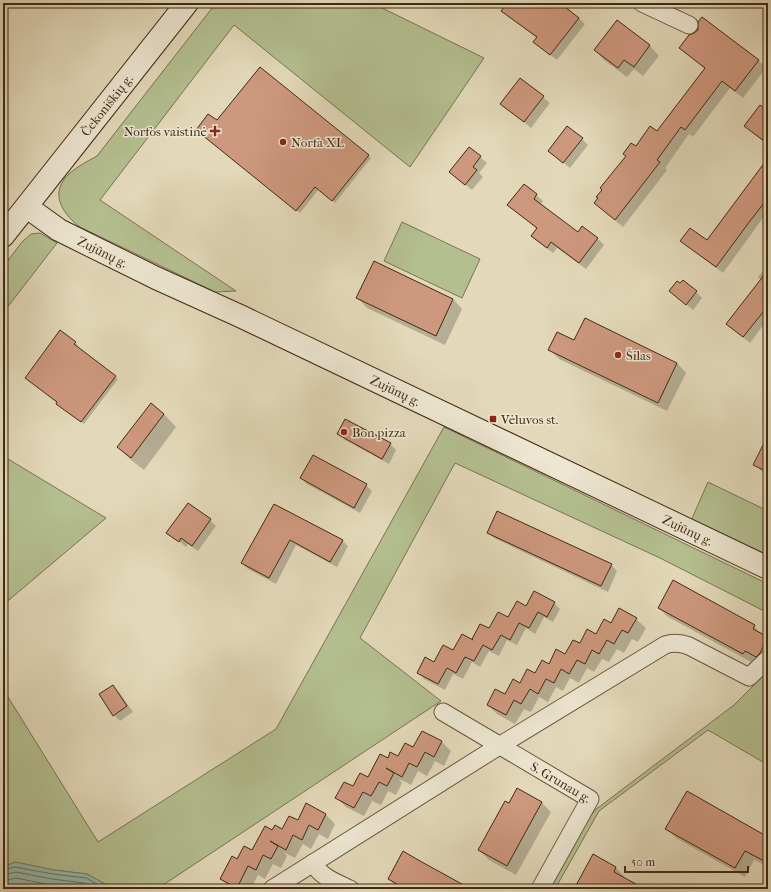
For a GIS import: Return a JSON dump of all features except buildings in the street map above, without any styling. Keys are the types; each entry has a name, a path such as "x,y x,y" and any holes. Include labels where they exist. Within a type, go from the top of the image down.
{"main road":[{"name":"Čekoniškių g.","path":"3,236 188,3"},
{"name":"Zujūnų g.","path":"27,207 59,230 150,275 240,316 768,568"}],"street":[{"path":"642,3 689,25"},
{"path":"272,889 499,746 665,645 673,642 689,646 749,678 768,659"},
{"name":"S. Grunau g.","path":"443,712 590,799 540,889"},
{"path":"313,863 318,871 325,877 350,889"}],"green space":[{"path":"216,3 372,3 484,58 410,167 234,25 100,200 236,291 215,292 78,226 62,208 59,194 60,187 70,173 97,156"},
{"path":"402,222 480,259 462,298 384,261"},
{"path":"40,233 57,243 3,313 3,267 22,242 31,234"},
{"path":"444,427 768,584 768,613 660,558 455,463 360,638 441,701 157,889 114,889 87,874 54,870 15,862 3,867 3,689 98,842 276,729"},
{"path":"3,456 106,518 3,605"},
{"path":"708,482 768,511 768,560 690,523"},
{"path":"768,671 768,765 708,730 599,811 555,889 549,889 585,823 595,810 734,705"}],"water":[{"path":"15,862 54,870 87,874 114,889 3,889 3,867"}],"place":[{"name":"Norfos vaistinė","path":"215,131"},
{"name":"Norfa XL","path":"283,142"},
{"name":"Šilas","path":"618,355"},
{"name":"Vėluvos st.","path":"493,419"},
{"name":"Bon pizza","path":"344,432"}]}
